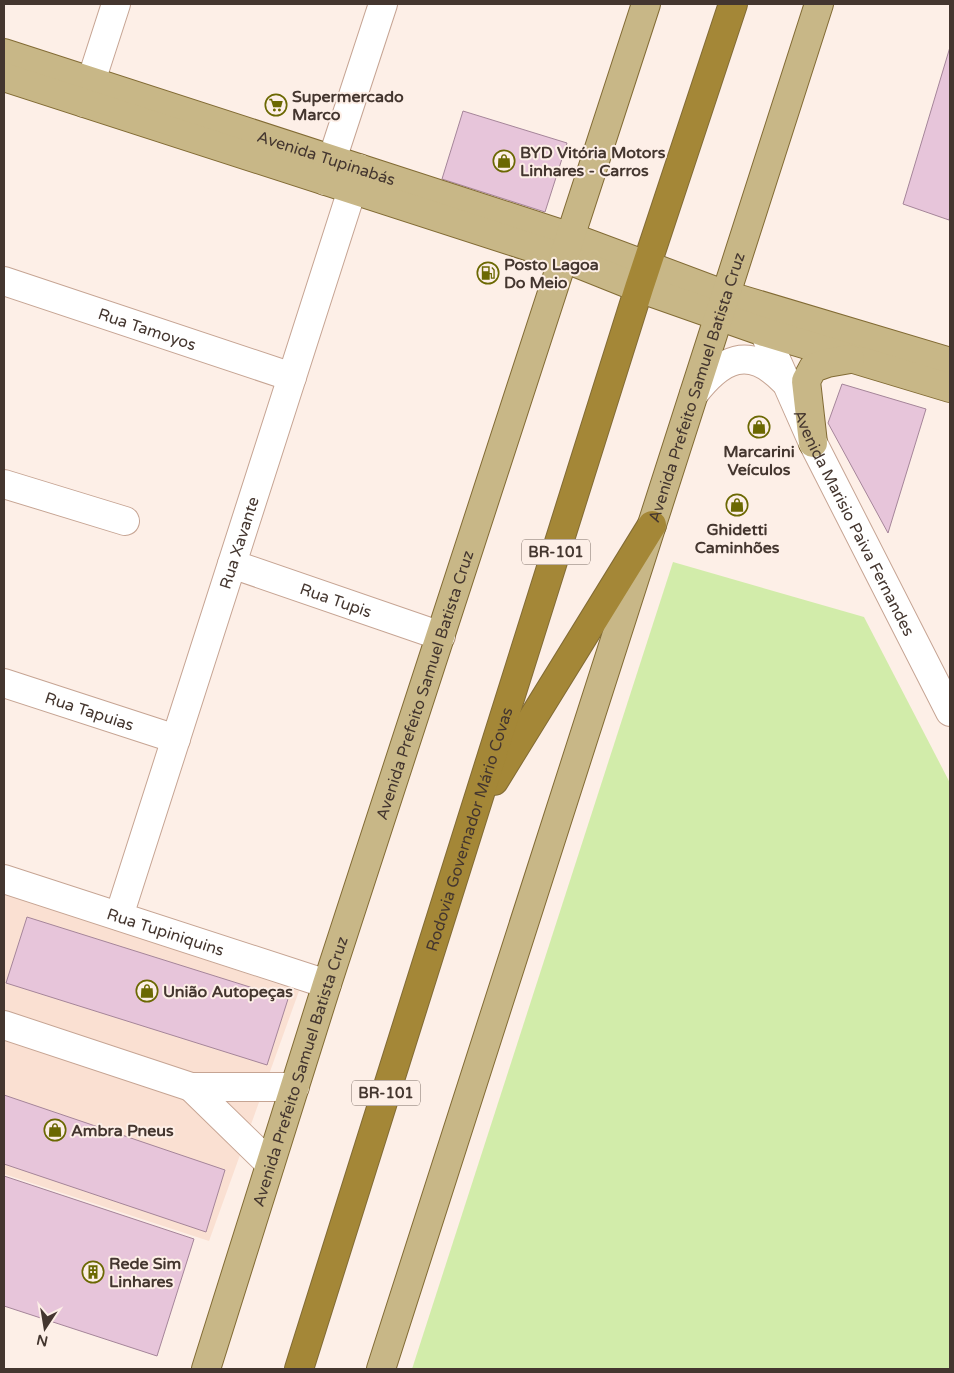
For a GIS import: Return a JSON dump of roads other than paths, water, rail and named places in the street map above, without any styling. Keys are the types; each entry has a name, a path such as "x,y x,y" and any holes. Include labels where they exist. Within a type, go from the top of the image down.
{"highway":[{"name":"Rodovia Governador Mário Covas","path":"299,1369 643,277 733,4"},
{"path":"473,816 652,525"}],"main road":[{"name":"Avenida Prefeito Samuel Batista Cruz","path":"206,1369 328,984 646,4"},
{"name":"Avenida Prefeito Samuel Batista Cruz","path":"381,1369 818,4"},
{"name":"Avenida Tupinabás","path":"4,53 87,92 568,248 722,306"},
{"name":"Avenida Tupinabás","path":"4,77 87,92"},
{"path":"722,306 764,332 950,388"},
{"path":"722,306 950,362"},
{"path":"813,443 806,380 813,368 827,363 852,359"}],"street":[{"path":"87,92 116,4"},
{"path":"329,170 383,4"},
{"name":"Rua Xavante","path":"119,916 355,179"},
{"name":"Rua Tamoyos","path":"4,281 292,377"},
{"name":"Avenida Marisio Paiva Fernandes","path":"764,332 813,443 950,712"},
{"path":"694,394 708,376 723,366 739,360 758,360 771,367 787,384"},
{"path":"4,484 124,521"},
{"name":"Rua Tupis","path":"232,564 441,636"},
{"name":"Rua Tapuias","path":"4,683 176,739"},
{"name":"Rua Tupiniquins","path":"4,879 328,984"},
{"path":"4,1025 191,1087 295,1087"},
{"path":"191,1087 270,1164"}],"place":[{"name":"Supermercado Marco","path":"276,105"},
{"name":"BYD Vitória Motors Linhares - Carros","path":"504,161"},
{"name":"Posto Lagoa Do Meio","path":"488,273"},
{"name":"Marcarini Veículos","path":"759,427"},
{"name":"Ghidetti Caminhões","path":"737,505"},
{"name":"União Autopeças","path":"147,991"},
{"name":"Ambra Pneus","path":"55,1130"},
{"name":"Rede Sim Linhares","path":"93,1272"}]}
